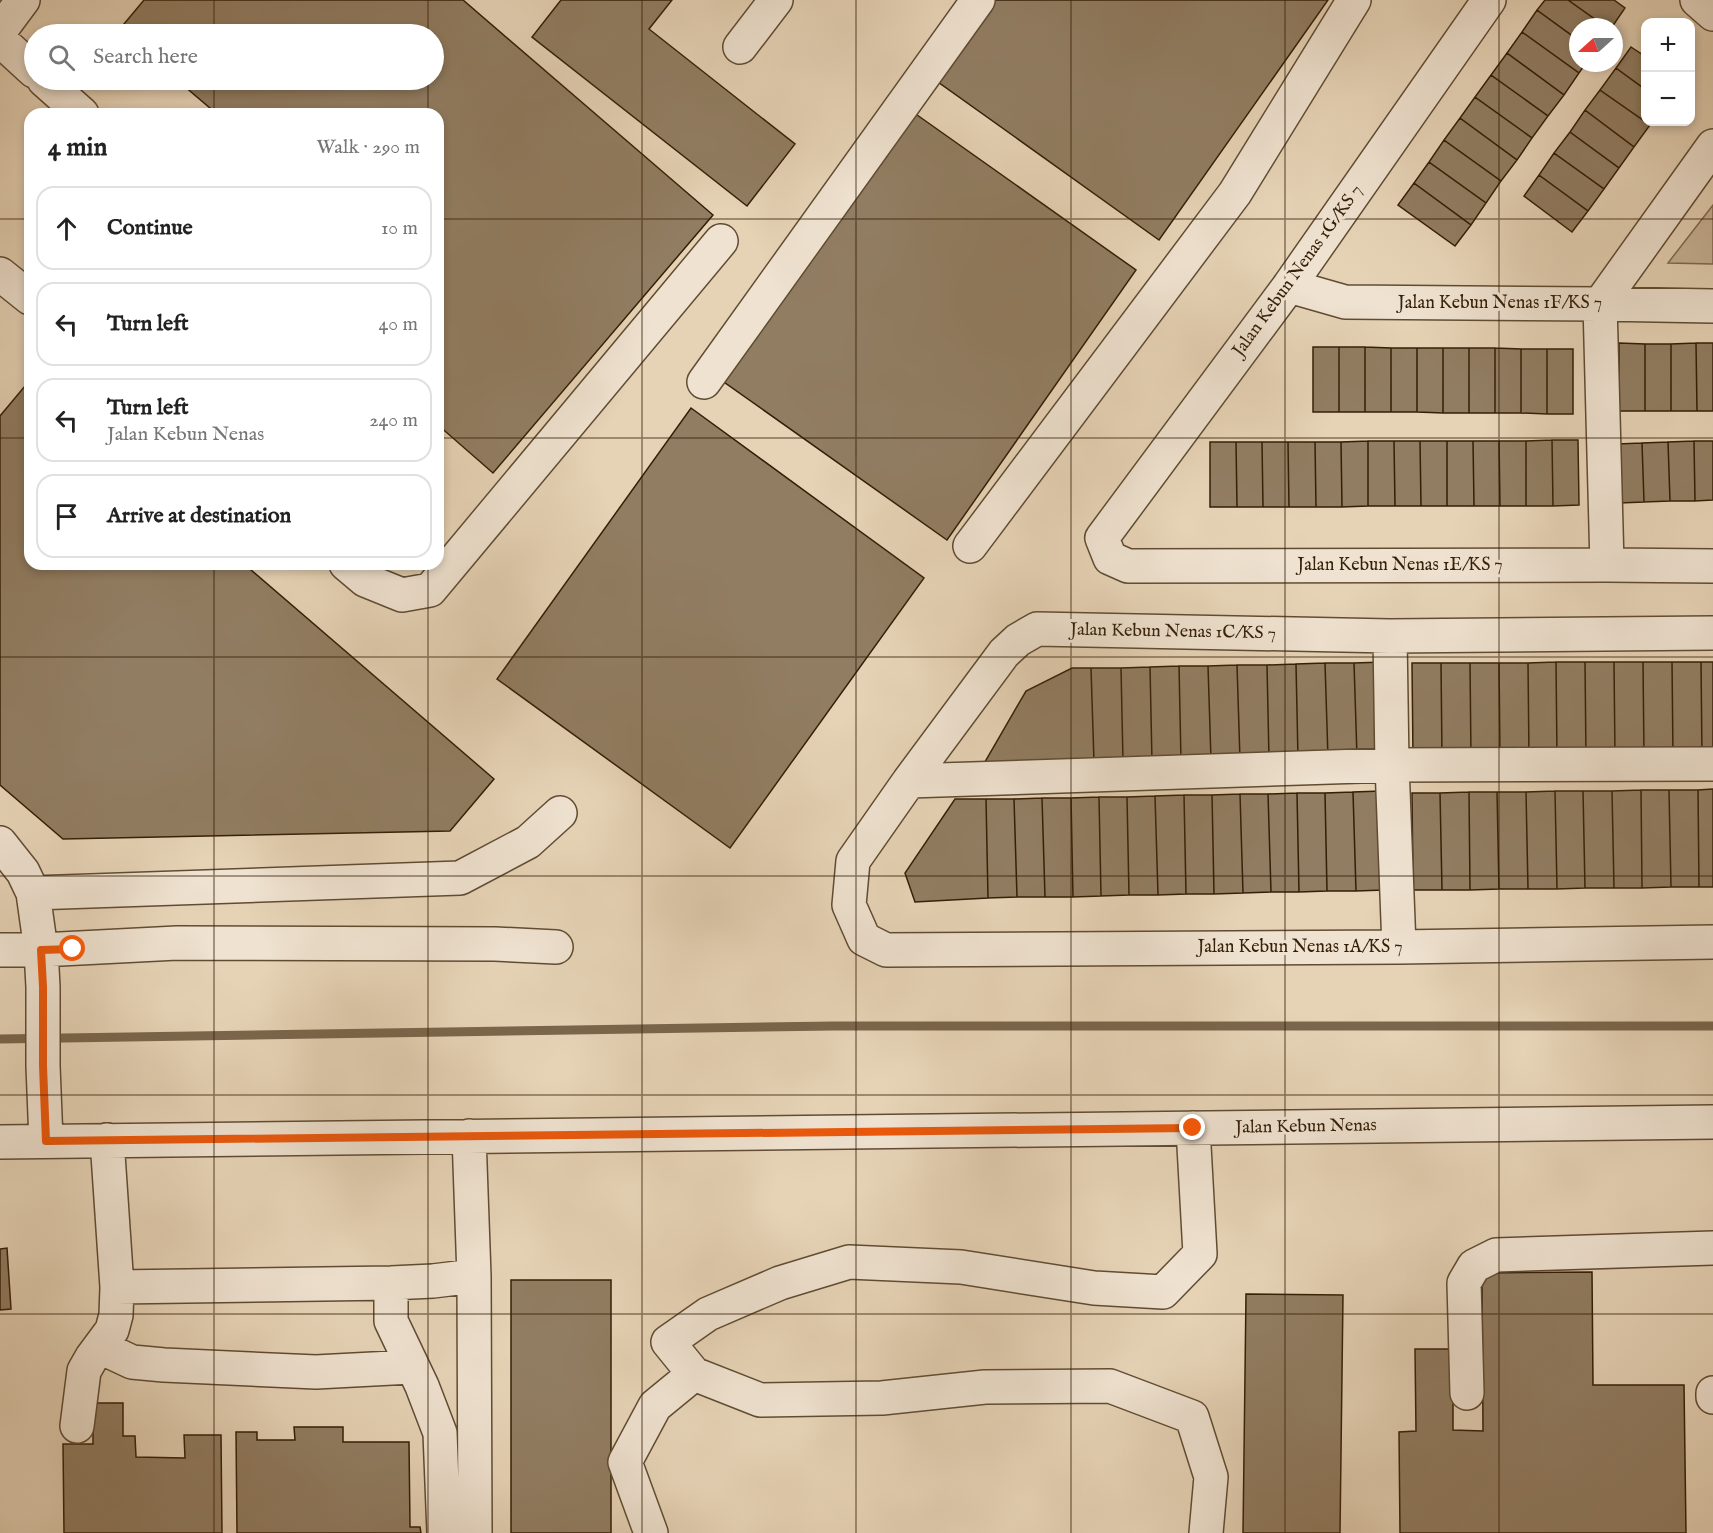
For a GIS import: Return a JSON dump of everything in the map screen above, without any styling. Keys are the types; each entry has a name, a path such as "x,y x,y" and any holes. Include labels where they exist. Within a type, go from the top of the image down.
{"street":[{"path":"0,31 23,0"},
{"path":"740,47 776,0"},
{"path":"704,382 978,0"},
{"path":"970,546 1235,193 1354,0"},
{"name":"Jalan Kebun Nenas 1G/KS 7","path":"1102,538 1289,286 1489,0"},
{"path":"1696,0 1713,14"},
{"path":"0,40 24,62"},
{"path":"55,90 75,108"},
{"path":"1607,565 1600,304 1713,146"},
{"path":"353,570 365,580 402,595 430,590 721,241"},
{"path":"0,274 24,293"},
{"name":"Jalan Kebun Nenas 1F/KS 7","path":"1289,286 1345,302 1713,306"},
{"name":"Jalan Kebun Nenas 1E/KS 7","path":"1102,538 1110,558 1128,566 1713,566"},
{"name":"Jalan Kebun Nenas 1C/KS 7","path":"886,950 864,939 849,905 853,861 909,780 1004,653 1018,640 1037,629 1390,636 1713,633"},
{"path":"1390,636 1399,947"},
{"path":"909,780 1392,765 1713,764"},
{"path":"33,893 460,878 528,842 560,813"},
{"path":"0,843 23,872 33,893 41,950 43,987 46,1141"},
{"name":"Jalan Kebun Nenas 1A/KS 7","path":"886,950 1399,947 1713,942"},
{"path":"0,950 177,943 495,944 556,947"},
{"name":"Jalan Kebun Nenas","path":"0,1142 1713,1122"},
{"path":"1193,1128 1200,1254 1162,1292 1094,1288 961,1267 849,1262 780,1283 708,1314 668,1342 694,1374 760,1400 882,1398 985,1387 1110,1386 1192,1417 1211,1477 1206,1533"},
{"path":"469,1136 474,1276 475,1533"},
{"path":"77,1426 84,1371 112,1330 116,1315 117,1287 107,1140"},
{"path":"1467,1393 1464,1282 1474,1266 1496,1255 1713,1248"},
{"path":"117,1287 392,1283 474,1276"},
{"path":"392,1283 391,1321 422,1386 440,1433 444,1533"},
{"path":"100,1347 132,1362 164,1365 316,1372 411,1367"},
{"path":"651,1533 625,1462 656,1406 694,1374"}],"shaded area":[{"path":"1713,205 1713,264 1668,263"}],"building":[{"path":"144,0 463,0 713,215 493,473 444,430 444,108 210,108 189,90 444,90 444,24 124,24"},
{"path":"561,0 672,0 649,29 795,144 747,206 532,37"},
{"path":"975,0 1328,0 1159,240 924,72"},
{"path":"1545,0 1568,0 1593,18 1569,18 1569,33 1537,10"},
{"path":"1568,0 1614,0 1625,8 1618,18 1593,18"},
{"path":"1537,10 1569,33 1569,66 1522,32"},
{"path":"1522,32 1569,66 1569,72 1579,73 1564,95 1507,53"},
{"path":"1631,47 1641,54 1641,86 1621,72 1623,58"},
{"path":"1507,53 1564,95 1548,116 1491,75"},
{"path":"1613,72 1621,72 1641,86 1641,119 1600,90"},
{"path":"1491,75 1548,116 1532,138 1475,97"},
{"path":"1600,90 1641,119 1641,126 1649,126 1634,147 1585,110"},
{"path":"1475,97 1532,138 1517,160 1460,118"},
{"path":"903,105 1136,270 947,540 714,375"},
{"path":"1585,110 1634,147 1619,168 1570,132"},
{"path":"1460,118 1517,160 1501,181 1444,140"},
{"path":"1570,132 1619,168 1604,189 1554,153"},
{"path":"1444,140 1501,181 1486,203 1429,162"},
{"path":"1554,153 1604,189 1588,211 1539,175"},
{"path":"1429,162 1486,203 1471,225 1414,183"},
{"path":"1539,175 1588,211 1572,232 1524,196"},
{"path":"1414,183 1471,225 1455,246 1398,205"},
{"path":"1619,343 1645,344 1645,411 1619,411"},
{"path":"1696,343 1697,411 1671,411 1671,344"},
{"path":"1696,343 1713,343 1713,411 1697,411"},
{"path":"1645,344 1671,344 1671,411 1645,411"},
{"path":"1313,347 1339,347 1339,412 1313,412"},
{"path":"1339,347 1365,347 1365,412 1339,412"},
{"path":"1365,347 1391,348 1391,412 1365,412"},
{"path":"1391,348 1417,348 1417,412 1391,412"},
{"path":"1417,348 1443,348 1443,413 1417,412"},
{"path":"1443,348 1469,348 1469,413 1443,413"},
{"path":"1469,348 1495,348 1495,413 1469,413"},
{"path":"1495,348 1521,349 1521,413 1495,413"},
{"path":"1521,349 1547,349 1547,414 1521,413"},
{"path":"1547,349 1573,349 1573,414 1547,414"},
{"path":"24,387 24,570 251,570 494,779 450,831 63,839 0,785 0,416"},
{"path":"691,408 924,578 730,848 497,679"},
{"path":"1552,440 1578,440 1579,505 1553,506"},
{"path":"1552,440 1553,506 1526,506 1526,441"},
{"path":"1368,441 1394,441 1395,506 1368,506"},
{"path":"1368,441 1368,506 1342,507 1341,442"},
{"path":"1394,441 1420,441 1421,506 1395,506"},
{"path":"1420,441 1447,441 1447,506 1421,506"},
{"path":"1447,441 1473,441 1474,506 1447,506"},
{"path":"1473,441 1499,441 1500,506 1474,506"},
{"path":"1499,441 1526,441 1526,506 1500,506"},
{"path":"1694,441 1713,441 1713,500 1695,501"},
{"path":"1694,441 1695,501 1670,501 1668,442"},
{"path":"1210,442 1236,442 1237,507 1210,507"},
{"path":"1236,442 1262,442 1263,507 1237,507"},
{"path":"1262,442 1288,442 1289,507 1263,507"},
{"path":"1288,442 1315,442 1316,507 1289,507"},
{"path":"1315,442 1341,442 1342,507 1316,507"},
{"path":"1668,442 1670,501 1644,502 1642,443"},
{"path":"1642,443 1644,502 1619,503 1617,444"},
{"path":"1384,662 1386,757 1357,757 1354,663"},
{"path":"1556,662 1557,757 1529,758 1528,663"},
{"path":"1556,662 1585,662 1586,758 1557,757"},
{"path":"1585,662 1614,662 1615,757 1586,758"},
{"path":"1614,662 1643,662 1644,757 1615,757"},
{"path":"1643,662 1672,662 1673,757 1644,757"},
{"path":"1672,662 1701,662 1702,757 1673,757"},
{"path":"1701,662 1713,662 1713,757 1702,757"},
{"path":"1325,663 1328,758 1298,759 1296,664"},
{"path":"1325,663 1354,663 1357,757 1328,758"},
{"path":"1412,663 1441,663 1442,758 1413,758"},
{"path":"1441,663 1470,663 1471,758 1442,758"},
{"path":"1470,663 1499,663 1500,758 1471,758"},
{"path":"1499,663 1528,663 1529,758 1500,758"},
{"path":"1296,664 1298,759 1269,759 1267,665"},
{"path":"1237,665 1240,760 1211,760 1208,666"},
{"path":"1237,665 1267,665 1269,759 1240,760"},
{"path":"1179,666 1181,761 1152,762 1150,667"},
{"path":"1179,666 1208,666 1211,760 1181,761"},
{"path":"1150,667 1152,762 1123,762 1121,668"},
{"path":"1072,668 1091,668 1094,762 982,767 1026,691"},
{"path":"1091,668 1121,668 1123,762 1094,762"},
{"path":"1713,789 1713,887 1699,887 1698,790"},
{"path":"1641,790 1669,790 1671,887 1642,888"},
{"path":"1641,790 1642,888 1614,888 1612,791"},
{"path":"1669,790 1698,790 1699,887 1671,887"},
{"path":"1381,791 1384,890 1356,891 1353,792"},
{"path":"1555,791 1583,791 1585,888 1557,889"},
{"path":"1555,791 1557,889 1528,889 1526,792"},
{"path":"1583,791 1612,791 1614,888 1585,888"},
{"path":"1353,792 1356,891 1327,891 1325,793"},
{"path":"1469,792 1497,792 1499,889 1470,890"},
{"path":"1469,792 1470,890 1442,890 1440,793"},
{"path":"1497,792 1526,792 1528,889 1499,889"},
{"path":"1297,793 1325,793 1327,891 1299,892"},
{"path":"1297,793 1299,892 1271,892 1268,794"},
{"path":"1412,793 1440,793 1442,890 1413,890"},
{"path":"1240,794 1268,794 1271,892 1243,893"},
{"path":"1240,794 1243,893 1214,894 1212,795"},
{"path":"1184,795 1212,795 1214,894 1186,894"},
{"path":"1184,795 1186,894 1158,895 1155,796"},
{"path":"1155,796 1158,895 1129,895 1127,797"},
{"path":"1099,797 1127,797 1129,895 1101,896"},
{"path":"1099,797 1101,896 1073,897 1071,798"},
{"path":"1042,798 1071,798 1073,897 1045,897"},
{"path":"1042,798 1045,897 1017,897 1014,799"},
{"path":"955,799 986,799 988,898 915,902 905,873"},
{"path":"986,799 1014,799 1017,897 988,898"},
{"path":"7,1248 11,1309 0,1310 0,1249"},
{"path":"1592,1272 1593,1385 1684,1385 1686,1533 1400,1533 1399,1432 1416,1431 1415,1349 1453,1349 1453,1430 1483,1431 1482,1273"},
{"path":"511,1280 611,1280 611,1533 511,1533"},
{"path":"1246,1294 1343,1295 1340,1533 1243,1533"},
{"path":"93,1403 123,1403 123,1436 135,1436 136,1457 185,1458 184,1435 221,1435 222,1533 64,1533 63,1444 93,1444"},
{"path":"294,1427 343,1427 343,1442 409,1442 410,1527 420,1527 421,1533 237,1533 236,1432 257,1432 257,1440 295,1440"}],"waterway":[{"path":"0,1039 834,1026 1713,1026"}],"route":[{"path":"73,949 41,950 46,1141 1193,1128"}]}
